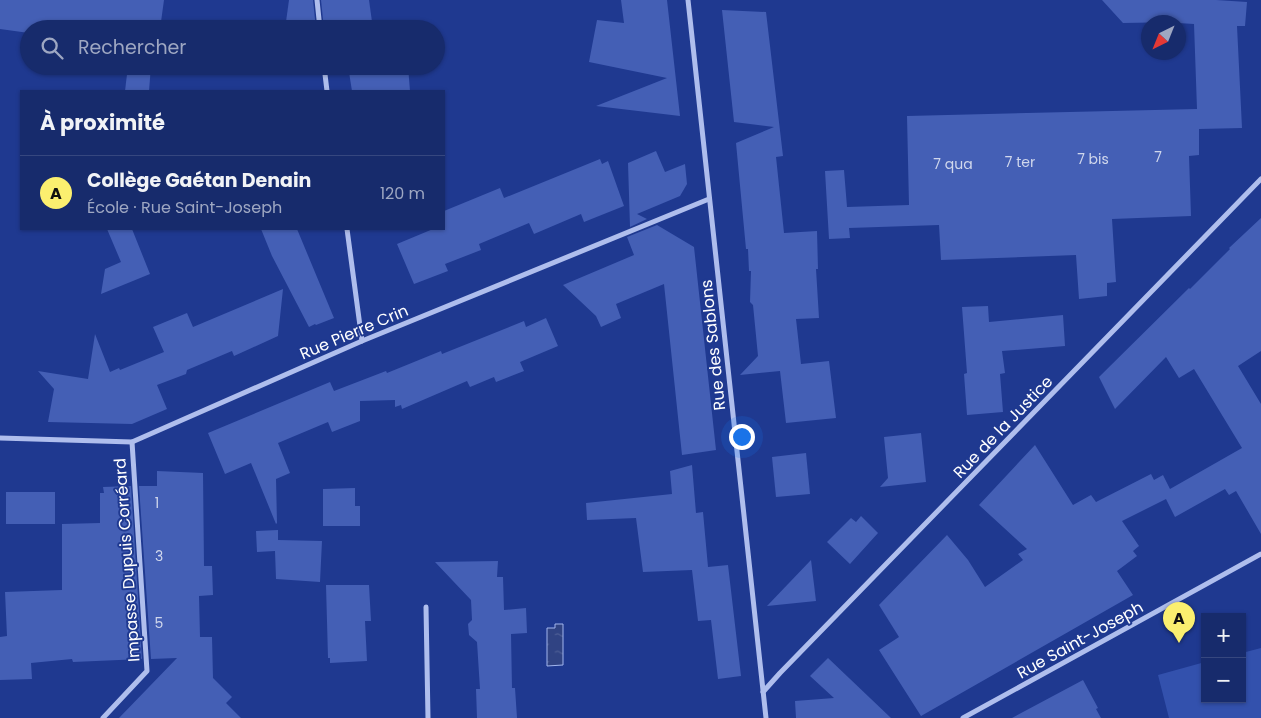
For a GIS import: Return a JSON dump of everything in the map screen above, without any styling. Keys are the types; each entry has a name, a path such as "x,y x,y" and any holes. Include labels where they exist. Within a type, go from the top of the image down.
{"street":[{"path":"317,0 319,20"},
{"name":"Rue des Sablons","path":"688,0 766,718"},
{"path":"325,75 327,90"},
{"name":"Rue de la Justice","path":"763,692 1261,179"},
{"name":"Rue Pierre Crin","path":"0,438 132,442 362,341 709,199"},
{"path":"346,230 362,341"},
{"name":"Impasse Dupuis Corréard","path":"103,718 146,671 132,442"},
{"name":"Rue Saint-Joseph","path":"963,718 1261,554"},
{"path":"426,607 428,718"}],"shaded area":[{"path":"1261,648 1261,718 1169,718 1158,675 1201,663 1201,703 1246,703 1246,652"}],"water":[{"path":"555,624 563,624 563,665 547,666 547,628 555,628"}],"building":[{"path":"0,0 164,0 161,20 20,20 20,32 0,29"},
{"path":"289,0 313,0 315,20 286,20"},
{"path":"321,0 369,0 372,20 323,20"},
{"path":"621,0 667,0 680,116 596,106 667,78 589,62 597,20 624,23"},
{"path":"1102,0 1216,0 1247,2 1245,26 1237,26 1242,128 1199,129 1199,155 1189,156 1191,216 1112,219 1116,282 1107,283 1107,296 1079,299 1076,255 941,260 939,225 849,228 850,238 829,239 825,171 844,170 847,207 909,205 907,116 1197,109 1194,24 1186,24 1186,15 1141,15 1141,23 1123,23"},
{"path":"722,10 766,12 783,156 776,157 784,233 817,231 818,269 816,269 819,318 796,319 801,364 829,361 836,418 786,423 780,371 740,375 758,356 753,305 750,302 751,271 749,271 748,249 746,249 736,143 774,127 734,122"},
{"path":"127,75 150,75 149,90 125,90"},
{"path":"349,75 409,75 410,90 352,90"},
{"path":"656,151 665,172 685,164 687,184 680,196 637,214 647,219 630,227 628,163"},
{"path":"600,159 602,164 608,161 624,206 584,222 581,214 534,234 529,223 479,244 481,250 445,264 448,271 414,284 397,244 431,230 445,230 445,211 500,188 504,198"},
{"path":"1261,218 1261,351 1238,366 1261,404 1261,534 1236,491 1229,495 1225,489 1175,517 1166,499 1122,521 1139,546 1133,551 1137,556 1117,571 1133,595 921,716 879,650 899,637 879,605 947,535 968,560 985,587 1023,560 1018,554 1027,549 979,505 1035,445 1073,505 1091,495 1096,502 1151,474 1154,480 1163,475 1170,489 1242,448 1194,369 1179,378 1166,357 1115,409 1099,377"},
{"path":"657,225 694,247 716,450 682,455 664,284 616,304 621,318 601,327 596,316 563,285 634,255 627,237"},
{"path":"107,230 132,230 150,274 101,294 105,269 121,262"},
{"path":"261,230 297,230 334,318 309,327 272,256"},
{"path":"283,289 278,336 234,356 232,351 187,370 186,374 157,385 167,409 132,424 48,422 54,389 38,371 88,379 95,334 110,372 119,368 120,370 164,352 153,327 187,313 193,327"},
{"path":"988,306 989,322 1063,315 1065,346 1002,351 1005,373 1000,374 1003,412 967,415 964,374 967,373 962,307"},
{"path":"546,318 558,346 520,362 524,371 496,382 494,377 470,387 467,381 402,409 401,405 395,407 395,400 360,401 360,421 332,432 328,422 278,443 290,473 276,479 276,524 251,463 225,474 208,433 330,382 334,391 386,371 387,373 441,351 442,354 524,321 526,327"},
{"path":"921,433 926,482 880,487 888,478 884,437"},
{"path":"806,453 810,494 776,497 772,457"},
{"path":"692,465 696,513 703,512 708,567 728,565 741,676 718,679 711,620 698,621 692,570 643,572 636,518 587,520 586,503 672,494 670,471"},
{"path":"157,471 203,473 204,566 212,566 213,595 199,596 200,637 212,637 213,678 232,697 226,703 241,718 119,718 177,658 151,659 139,486 157,486"},
{"path":"131,486 142,659 73,662 72,659 31,663 32,679 0,680 0,637 7,636 5,592 62,590 62,524 100,523 100,493 104,493 103,487"},
{"path":"355,488 355,506 360,506 360,526 323,526 323,489"},
{"path":"6,492 55,492 55,524 6,524"},
{"path":"861,516 878,533 850,564 827,542 851,518 856,522"},
{"path":"278,530 278,540 322,541 320,582 276,579 275,551 257,552 256,531"},
{"path":"811,560 816,601 767,606"},
{"path":"498,561 497,577 503,577 504,610 526,608 527,633 511,634 512,688 515,688 517,718 477,718 476,689 480,689 477,642 469,635 468,624 472,620 471,600 435,562"},
{"path":"326,585 369,585 371,621 365,621 367,661 330,663 330,658 328,658"},
{"path":"828,658 891,718 796,718 795,701 834,698 810,676"},
{"path":"1083,680 1098,708 1096,709 1101,718 1012,718"}],"place":[{"name":"Collège Gaétan Denain","path":"1179,643"}]}
